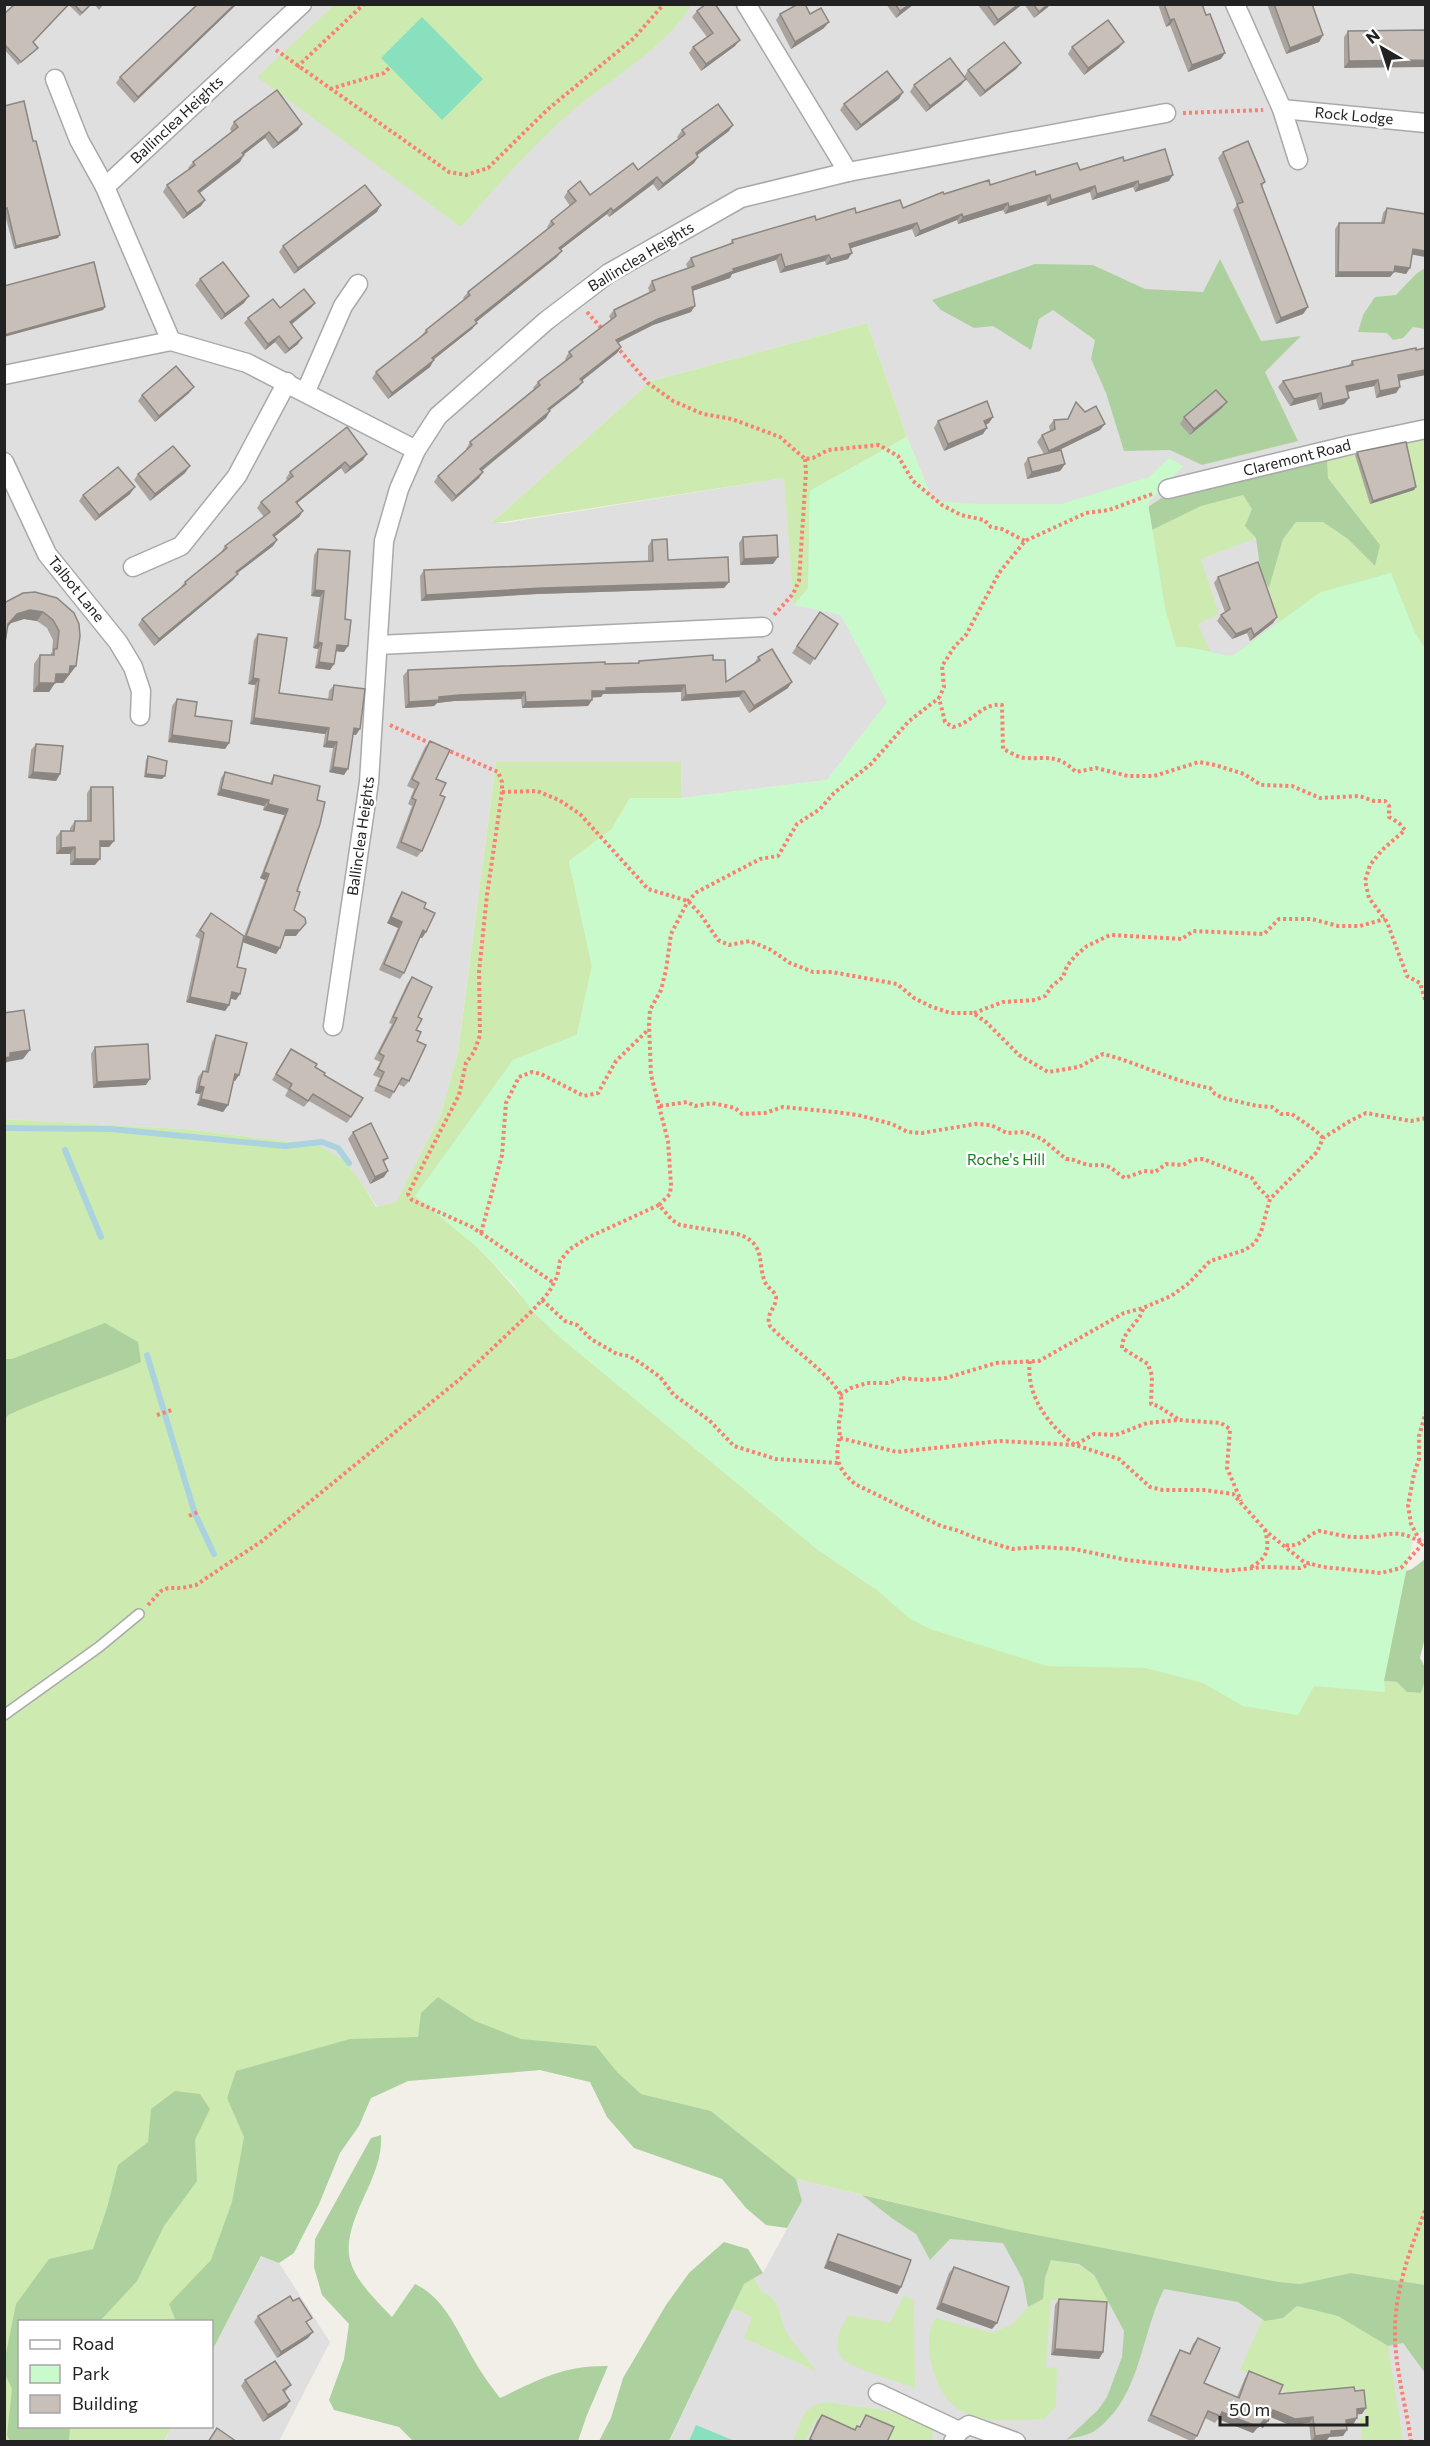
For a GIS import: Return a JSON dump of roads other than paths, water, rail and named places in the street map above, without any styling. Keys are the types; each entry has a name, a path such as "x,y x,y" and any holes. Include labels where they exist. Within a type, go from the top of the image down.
{"street":[{"name":"Ballinclea Heights","path":"105,187 302,4"},
{"path":"746,4 848,172"},
{"path":"1235,4 1282,110 1298,160"},
{"path":"55,79 79,140 105,187 171,341"},
{"name":"Rock Lodge","path":"1282,110 1425,123"},
{"name":"Ballinclea Heights","path":"333,1026 369,782 384,541 399,489 416,450 438,416 574,299 609,273 741,198 848,172 1166,113"},
{"path":"306,391 343,306 358,285"},
{"path":"4,375 171,341 247,363 306,391 416,450"},
{"path":"133,567 181,546 237,476 287,382"},
{"name":"Claremont Road","path":"1168,489 1425,429"},
{"name":"Talbot Lane","path":"4,462 47,554 118,642 133,667 141,691 140,716"},
{"path":"378,645 763,627"},
{"path":"878,2393 956,2437 969,2425 1016,2442"}],"lane":[{"path":"4,1715 140,1614"}],"waterway":[{"path":"4,1128 111,1129 285,1146 322,1142 338,1148 349,1163"},
{"path":"65,1150 101,1237"},
{"path":"147,1355 195,1514 214,1554"}],"park label":[{"name":"Roche's Hill","path":"1006,1160"}]}
